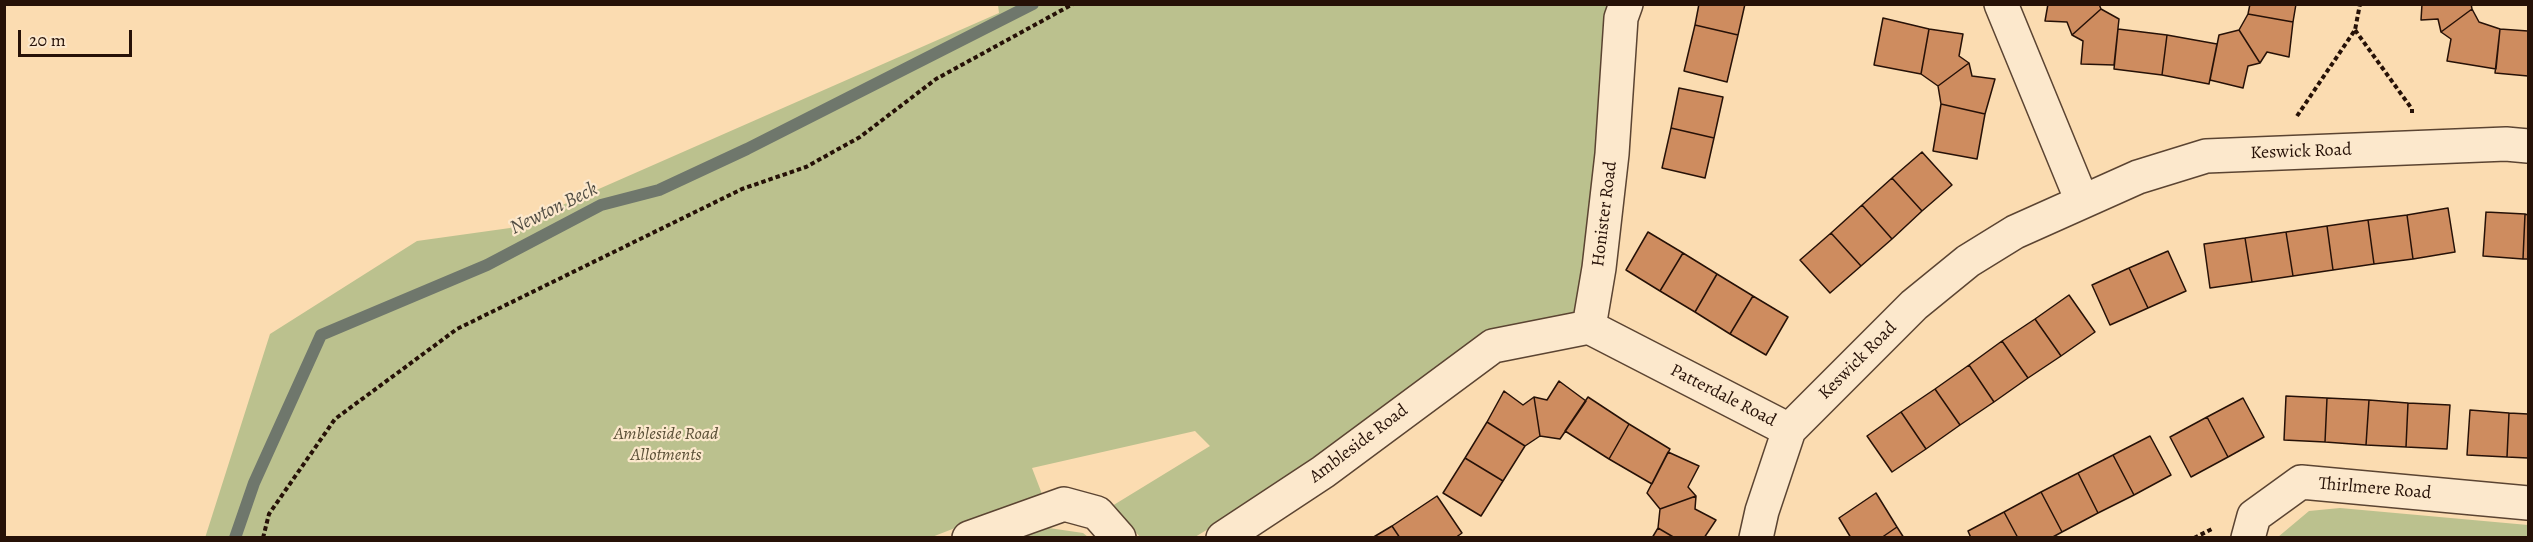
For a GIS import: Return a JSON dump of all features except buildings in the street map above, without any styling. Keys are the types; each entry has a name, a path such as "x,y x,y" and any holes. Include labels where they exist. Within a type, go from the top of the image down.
{"street":[{"name":"Honister Road","path":"1589,327 1599,268 1612,154 1621,18 1626,4"},
{"path":"2001,4 2082,201"},
{"name":"Keswick Road","path":"1789,430 1914,304 1968,261 2015,232 2138,177 2206,156 2529,146"},
{"name":"Ambleside Road","path":"1223,537 1323,472 1493,346 1589,327"},
{"name":"Patterdale Road","path":"1589,327 1789,430 1762,511 1756,537"},
{"name":"Thirlmere Road","path":"2248,537 2254,516 2301,482 2529,503"},
{"path":"969,537 1064,504 1097,513 1119,537"}],"path":[{"path":"263,537 269,514 335,419 457,329 742,189 806,167 860,137 936,79 1073,4"},
{"path":"2295,152 2297,114 2355,30 2360,4"},
{"path":"2355,30 2412,109 2413,148"}],"green space":[{"name":"Ambleside Road Allotments","path":"998,5 1626,5 1589,327 1493,346 1318,463 1195,537 1140,537 1112,506 1210,446 1195,431 1032,468 1042,494 932,537 205,538 270,334 417,241 510,228 999,13"},
{"path":"2340,508 2528,525 2528,537 2278,537 2309,511"},
{"path":"1049,528 1083,533 1088,537 1020,537"}],"waterway":[{"name":"Newton Beck","path":"235,538 254,483 321,335 487,265 601,205 659,190 747,149 1033,4"}]}
